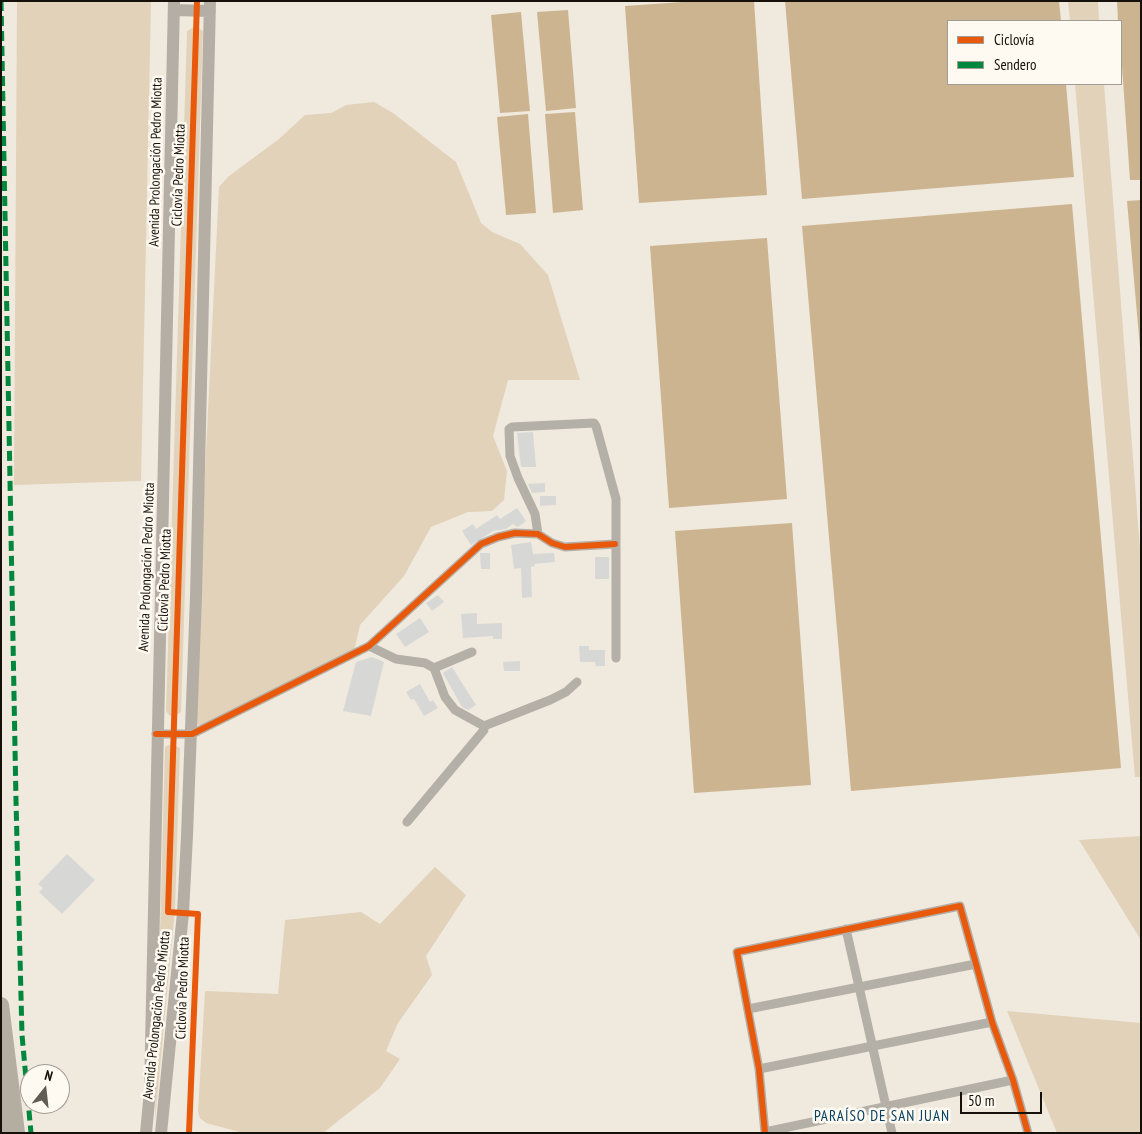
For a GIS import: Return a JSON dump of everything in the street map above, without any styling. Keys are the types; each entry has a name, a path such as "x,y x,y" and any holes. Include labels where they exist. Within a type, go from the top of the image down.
{"highway":[{"path":"1,1006 3,1133"},
{"path":"1,1006 17,1133"}],"main road":[{"path":"174,6 210,6"},
{"name":"Avenida Prolongación Pedro Miotta","path":"146,1133 150,1091 156,734 164,507 174,6"},
{"name":"Avenida Prolongación Pedro Miotta","path":"161,1133 182,913 192,734 210,6"}],"street":[{"path":"538,534 536,514 518,478 510,456 509,429 589,422 596,426 616,499 616,658"},
{"path":"156,734 192,734 370,646 481,544 516,533 538,534 552,543 565,547 615,544"},
{"path":"370,646 396,659 425,663 434,668 445,697 455,710 484,726"},
{"path":"434,668 472,652"},
{"path":"484,726 550,700 566,692 577,682"},
{"path":"407,822 484,730 484,726"},
{"path":"1013,1080 765,1132 759,1069 737,952 960,906 992,1022 1013,1080 1028,1133"},
{"path":"846,929 888,1106 892,1133"},
{"path":"748,1008 976,964"},
{"path":"759,1069 992,1022"}],"shaded area":[{"path":"17,1 151,1 141,481 14,485"},
{"path":"697,1 754,1 767,195 639,203 625,6"},
{"path":"785,1 1059,1 1061,20 947,20 947,85 1066,85 1074,177 802,199"},
{"path":"1068,1 1098,1 1099,20 1070,20"},
{"path":"1117,1 1141,1 1141,180 1130,180 1122,66 1122,20 1118,20"},
{"path":"568,10 576,108 546,111 537,12"},
{"path":"521,12 530,111 500,113 491,15"},
{"path":"196,26 203,31 181,712 174,717 166,711 187,31"},
{"path":"1075,85 1104,85 1141,562 1141,777 1135,777"},
{"path":"374,102 393,113 456,162 481,223 492,232 520,244 548,275 580,380 508,380 493,436 507,471 504,500 492,511 468,512 431,527 404,576 360,625 354,651 204,725 198,725 193,717 219,187 229,176 279,139 305,115 331,113 346,105"},
{"path":"575,112 583,210 553,213 545,114"},
{"path":"528,114 536,213 506,215 497,117"},
{"path":"1141,200 1141,359 1127,201"},
{"path":"1072,204 1121,768 851,791 802,226"},
{"path":"767,238 787,499 669,508 650,246"},
{"path":"792,523 811,785 694,793 675,531"},
{"path":"171,744 180,748 175,908 155,1121 165,747"},
{"path":"1141,836 1141,940 1079,840"},
{"path":"435,867 466,895 426,956 432,975 398,1023 386,1051 400,1059 380,1088 323,1133 243,1133 206,1123 200,1118 198,1112 205,991 278,994 285,920 361,912 380,924"},
{"path":"1007,1011 1141,1023 1141,1133 1057,1133"}],"building":[{"path":"533,432 536,467 521,467 517,433"},
{"path":"545,483 545,492 532,493 528,484"},
{"path":"540,496 556,496 556,505 540,506"},
{"path":"517,508 526,521 518,527 513,524 506,529 493,531 471,545 462,531 473,524 476,529 497,515 500,519"},
{"path":"531,542 533,554 554,553 555,562 534,564 535,566 531,567 532,597 522,598 521,568 514,569 511,545"},
{"path":"480,553 490,553 490,569 481,569"},
{"path":"595,557 609,557 609,579 595,579"},
{"path":"438,595 444,602 432,611 426,603"},
{"path":"477,613 477,624 502,623 502,639 493,639 493,636 463,638 461,614"},
{"path":"420,618 429,632 405,647 396,634"},
{"path":"579,646 589,646 589,650 605,650 605,666 596,666 595,662 580,662"},
{"path":"372,657 384,662 371,716 343,711 356,662"},
{"path":"520,661 520,671 504,671 503,662"},
{"path":"452,667 476,705 468,710 462,707 443,673"},
{"path":"420,684 430,702 433,700 438,708 424,716 414,699 411,700 406,692"},
{"path":"67,854 95,880 62,914 39,892 43,888 38,884"}],"marked path":[{"path":"1,1 22,1035 31,1133"}],"cycle path":[{"name":"Ciclovía Pedro Miotta","path":"189,1133 198,914 168,912 197,1"},
{"path":"156,734 192,734 369,646 481,544 515,533 538,534 552,543 565,547 615,544"},
{"path":"765,1133 759,1069 737,952 960,906 992,1022 1013,1080 1028,1133"}],"district":[{"name":"PARAÍSO DE SAN JUAN","path":"882,1117"}]}
